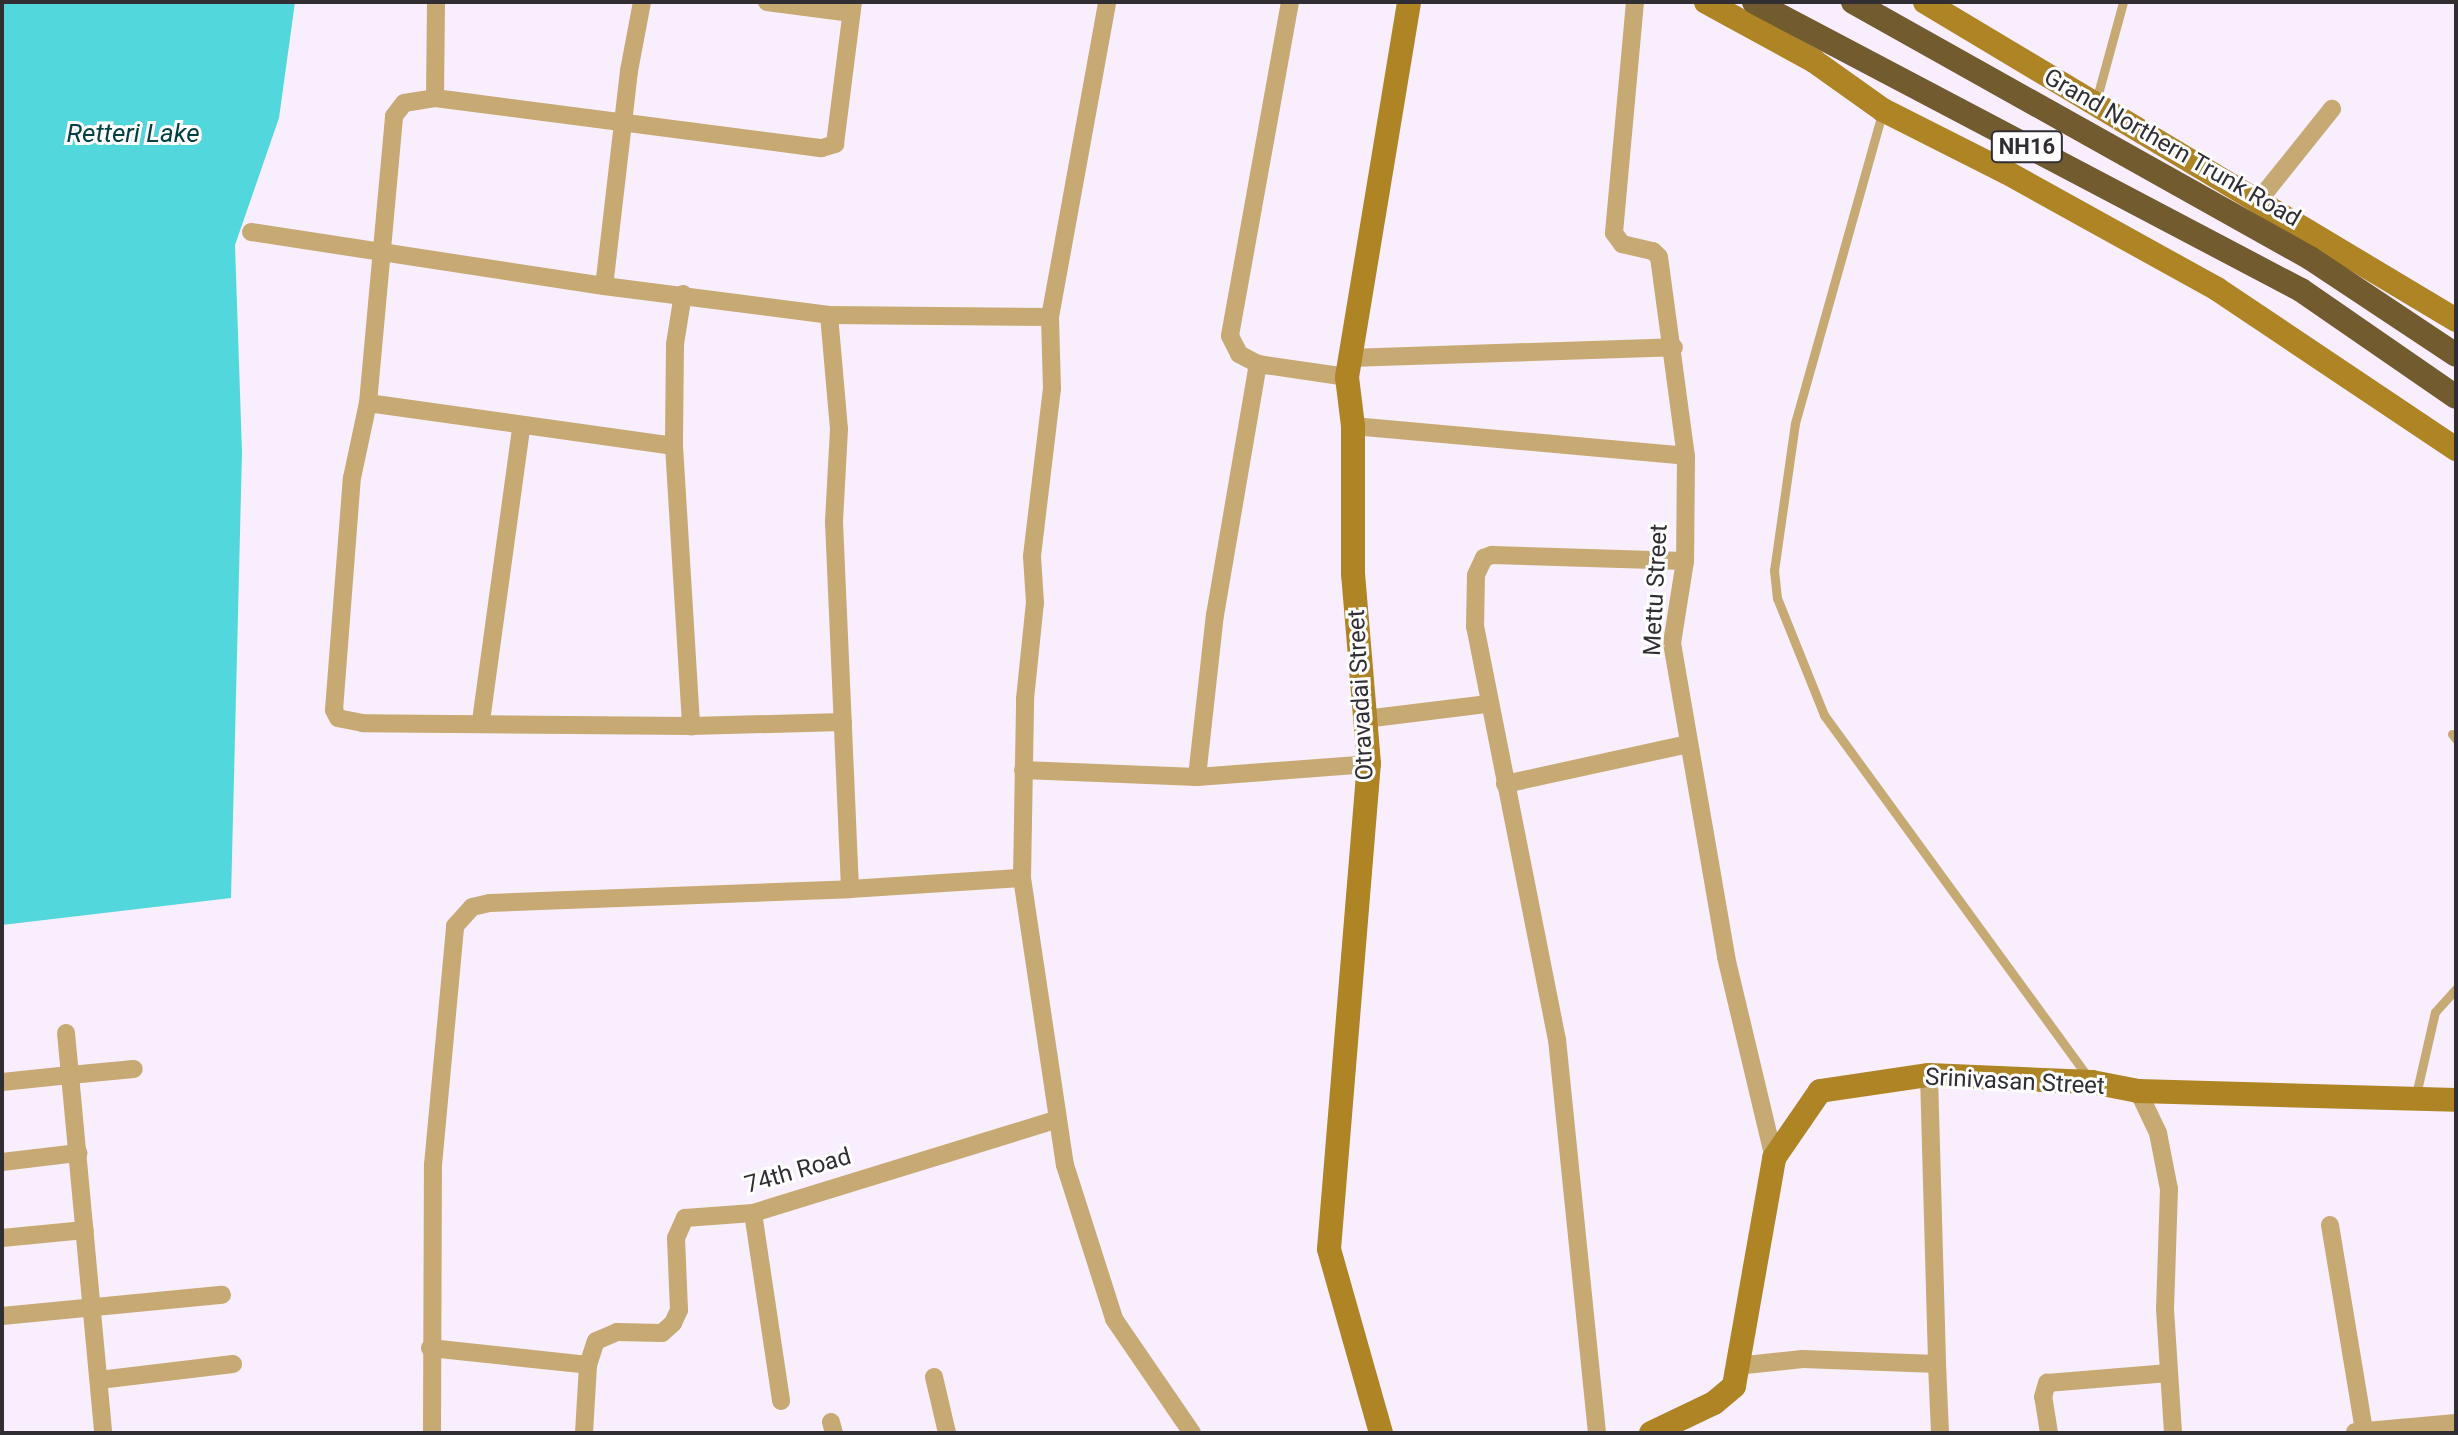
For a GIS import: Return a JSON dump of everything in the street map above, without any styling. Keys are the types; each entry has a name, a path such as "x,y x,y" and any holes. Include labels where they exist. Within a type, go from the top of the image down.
{"highway":[{"name":"NH16","path":"1754,2 2301,290 2456,397"},
{"name":"Grand Northern Trunk Road","path":"1853,2 2310,258 2456,355"}],"street":[{"path":"435,98 436,2"},
{"path":"604,286 629,71 642,2"},
{"path":"767,2 852,8 835,144 822,148 625,126 435,98 404,103 394,116 377,255 368,403 352,478 334,710 338,718 363,723 481,721 691,726 843,722"},
{"path":"1107,2 1050,317 1052,389 1032,556 1035,603 1023,770 1022,878 1065,1165 1114,1319 1192,1433"},
{"path":"1290,2 1233,301 1230,336 1239,354 1258,364 1348,368 1674,347"},
{"name":"Otravadai Street","path":"1381,1433 1329,1249 1369,764 1353,574 1353,426 1348,368 1409,2"},
{"name":"Mettu Street","path":"1635,2 1614,233 1622,244 1658,255 1674,347 1686,456 1685,561 1672,643 1726,957 1774,1158"},
{"path":"1706,2 1814,61 1883,110 2006,172 2217,289 2456,449"},
{"path":"1925,2 2096,101 2456,320"},
{"path":"2259,200 2332,109"},
{"path":"251,232 377,255 829,315 1050,317"},
{"path":"683,294 675,344 674,446 691,726"},
{"path":"829,315 839,429 834,522 850,889"},
{"path":"1197,777 1215,615 1258,364"},
{"path":"368,403 521,428 674,446"},
{"path":"1353,426 1686,456"},
{"path":"481,721 521,428"},
{"path":"1597,1433 1557,1040 1488,704 1475,627 1476,575 1484,558 1572,554 1685,561"},
{"path":"1365,719 1488,704"},
{"path":"1505,784 1688,744"},
{"path":"1023,770 1197,777 1369,764"},
{"path":"432,1433 433,1165 455,926 472,907 490,903 850,889 1022,878"},
{"path":"66,1033 103,1433"},
{"path":"2,1082 134,1069"},
{"path":"1929,1075 1940,1433"},
{"name":"Srinivasan Street","path":"1651,1433 1714,1403 1734,1386 1774,1158 1820,1091 1929,1075 2092,1082 2138,1091 2456,1100"},
{"path":"2138,1091 2158,1133 2169,1189 2165,1309 2173,1433"},
{"name":"74th Road","path":"584,1433 588,1365 596,1341 605,1334 662,1333 673,1323 679,1310 676,1238 685,1218 753,1213 1058,1119"},
{"path":"2,1162 78,1153"},
{"path":"753,1213 781,1401"},
{"path":"2330,1225 2358,1432 2456,1423"},
{"path":"2,1238 85,1230"},
{"path":"2,1316 222,1295"},
{"path":"430,1348 588,1365"},
{"path":"1736,1366 1803,1359 1937,1364"},
{"path":"99,1380 233,1364"},
{"path":"2049,1433 2043,1397 2047,1383 2169,1373"},
{"path":"934,1377 947,1433"}],"lane":[{"path":"2096,101 2123,2"},
{"path":"1883,110 1795,423 1774,570 1777,598 1824,715 2092,1082"},
{"path":"2415,1099 2435,1012 2456,989"}],"water":[{"name":"Retteri Lake","path":"2,2 295,2 279,118 235,245 242,452 231,898 2,925"}]}
